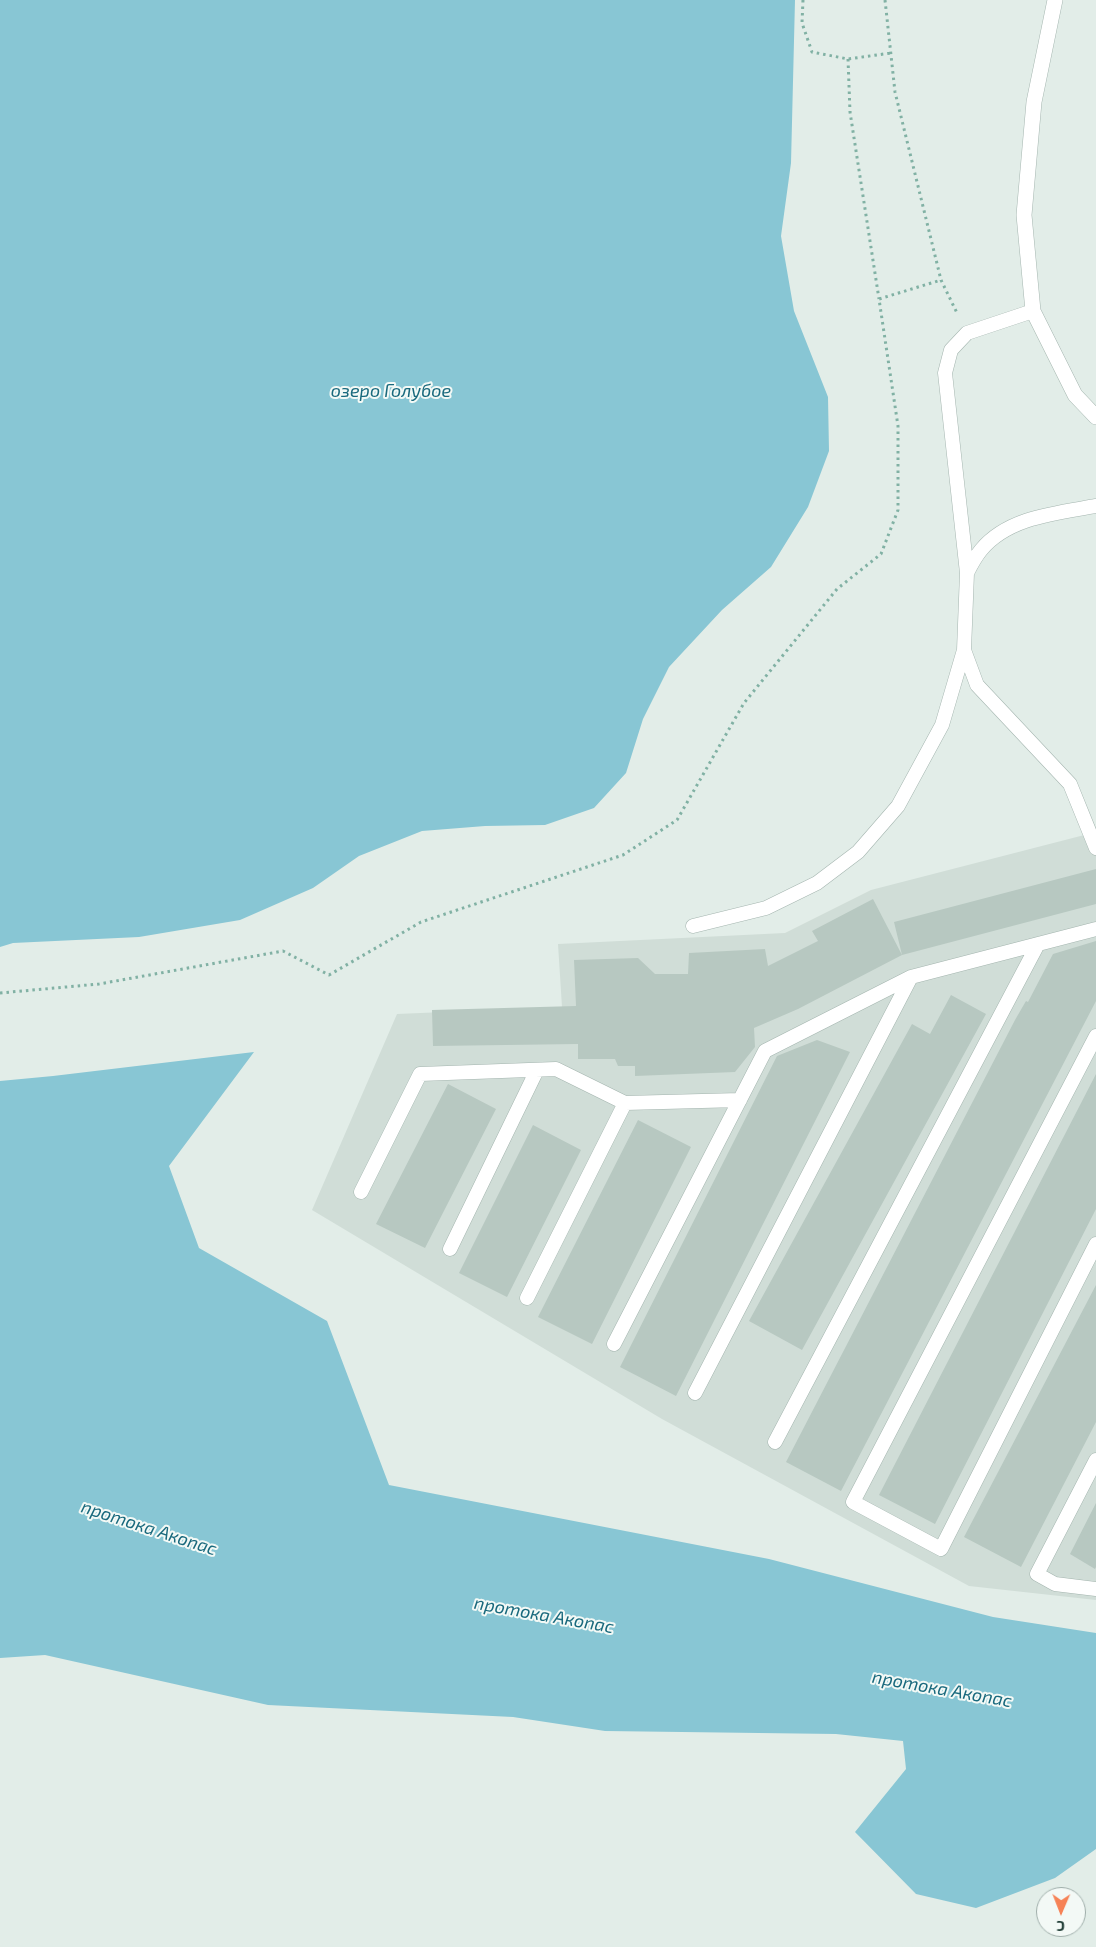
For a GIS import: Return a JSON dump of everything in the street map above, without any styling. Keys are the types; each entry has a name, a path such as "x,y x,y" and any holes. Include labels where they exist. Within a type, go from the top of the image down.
{"street":[{"path":"1054,0 1034,102 1024,215 1033,310 1075,395 1096,418"}],"lane":[{"path":"693,926 766,908 817,883 858,852 898,806 942,725 964,650 967,573 944,373 951,350 967,333 1033,310"},
{"path":"967,573 982,549 1003,531 1039,516 1096,506"},
{"path":"964,650 977,685 1070,784 1096,848"},
{"path":"614,1344 765,1051 911,977 1096,929"},
{"path":"775,1442 1038,944"},
{"path":"695,1393 911,977"},
{"path":"1096,1036 853,1502 941,1549 1096,1244"},
{"path":"360,1192 420,1074 556,1069 624,1103 740,1100"},
{"path":"450,1249 537,1070"},
{"path":"527,1298 624,1103"},
{"path":"1096,1460 1037,1574 1055,1584 1096,1589"}],"path":[{"path":"803,0 802,23 812,52 848,59 891,53"},
{"path":"885,0 895,92 941,280 967,333"},
{"path":"0,993 99,984 283,951 329,975 421,922 623,855 677,820 744,703 837,589 881,554 898,510 898,426 850,112 848,59"},
{"path":"879,299 941,280"}],"shaded area":[{"path":"1096,832 1096,1600 969,1586 662,1419 312,1210 397,1014 562,1007 558,944 785,933 871,890"}],"water":[{"name":"озеро Голубое","path":"0,0 795,0 791,163 781,236 794,311 828,397 829,451 808,507 771,567 722,610 669,667 643,719 626,773 594,808 545,825 485,826 422,831 359,856 313,888 240,920 139,937 13,943 0,947"},
{"name":"протока Акопас","path":"254,1052 169,1166 199,1248 327,1321 389,1485 769,1559 993,1617 1096,1633 1096,1849 1055,1878 976,1908 916,1894 855,1832 906,1769 903,1741 836,1734 605,1731 513,1717 268,1705 45,1655 0,1658 0,1081"}],"building":[{"path":"1096,869 1096,904 902,955 894,922"},
{"path":"873,899 902,955 798,1009 754,1028 755,1047 735,1072 635,1076 635,1066 618,1066 615,1059 578,1059 578,1044 433,1046 432,1010 576,1006 574,960 638,958 655,974 688,974 689,953 765,949 768,966 818,941 812,931"},
{"path":"1096,941 1096,1001 841,1491 786,1462 1015,1020 1026,1001 1028,1002 1053,954"},
{"path":"951,995 986,1014 802,1350 749,1321 912,1024 930,1034"},
{"path":"817,1040 850,1052 676,1396 620,1367 777,1056"},
{"path":"1096,1074 1096,1209 935,1524 879,1495"},
{"path":"448,1084 496,1109 425,1248 376,1224"},
{"path":"638,1120 691,1147 592,1344 538,1317"},
{"path":"533,1125 581,1150 507,1297 459,1273"},
{"path":"1096,1285 1096,1422 1021,1567 964,1537"},
{"path":"1096,1503 1096,1567 1095,1569 1070,1554"}]}
